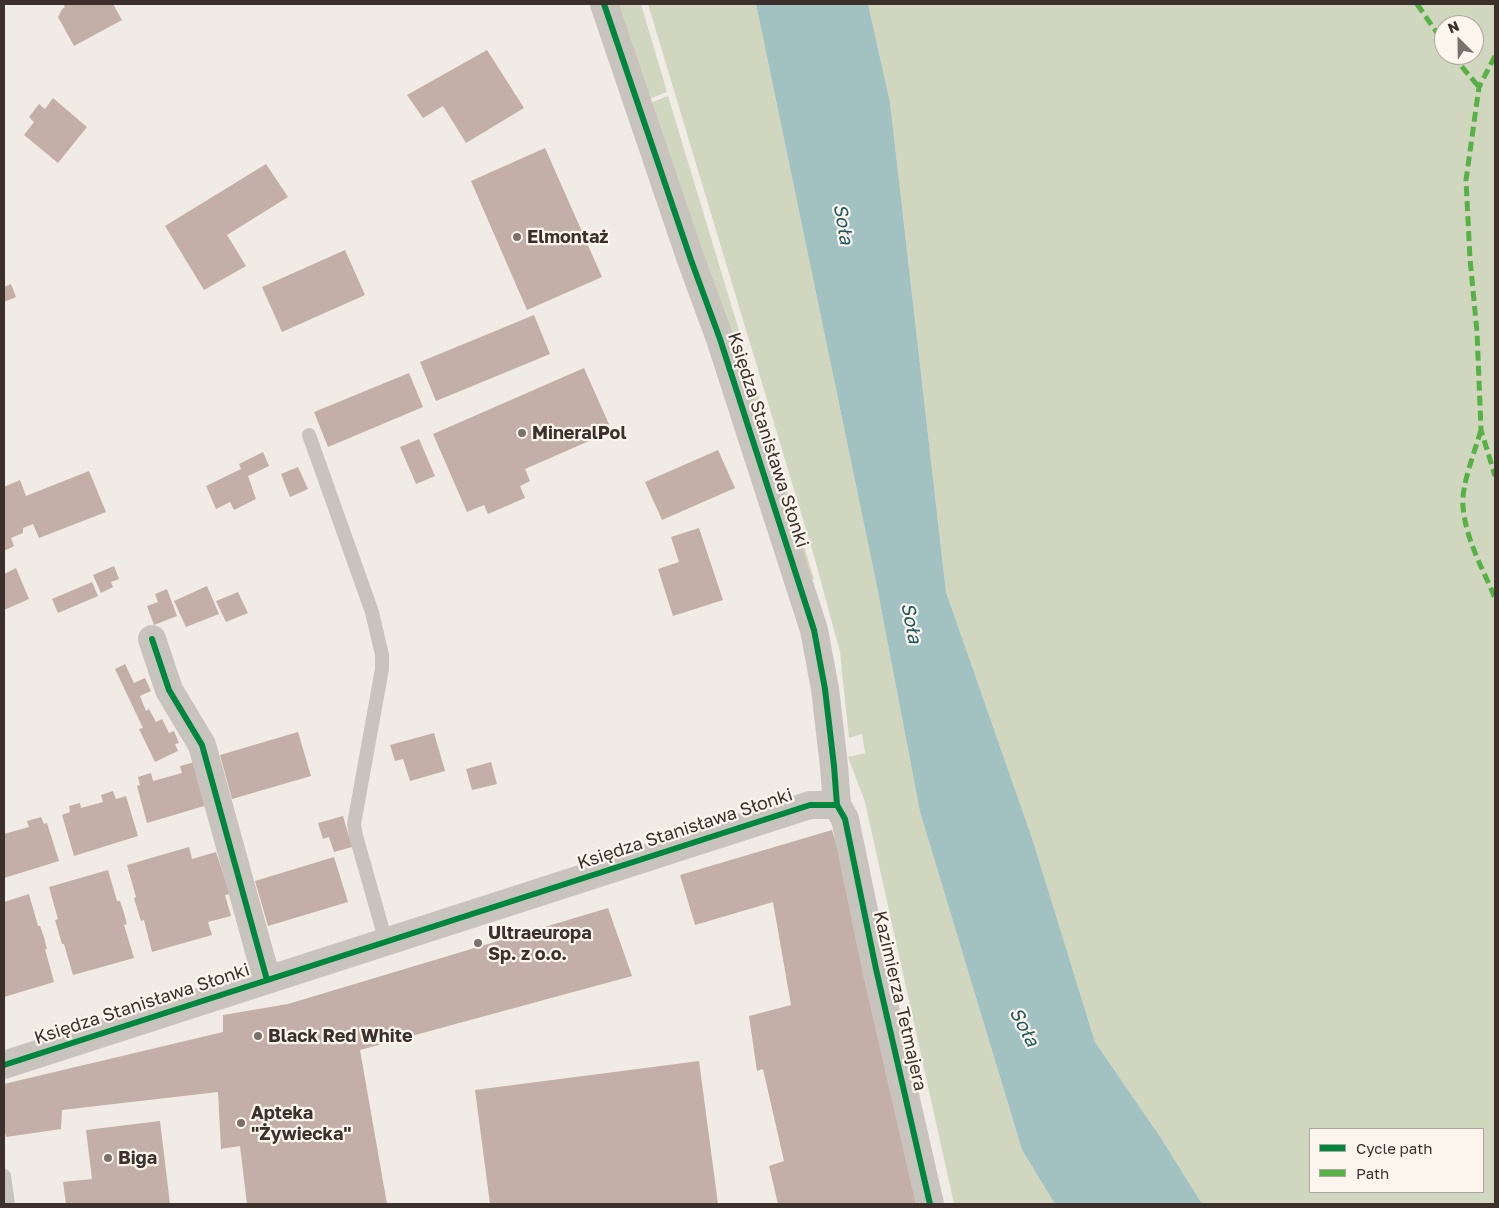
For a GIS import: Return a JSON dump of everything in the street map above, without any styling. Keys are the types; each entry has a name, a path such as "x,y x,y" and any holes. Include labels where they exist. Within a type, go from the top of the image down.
{"street":[{"name":"Księdza Stanisława Słonki","path":"4,1065 810,805 837,805 825,689 814,630 720,338 691,260 604,4"},
{"path":"152,639 169,690 202,745 267,980"},
{"name":"Kazimierza Tetmajera","path":"837,805 845,819 876,969 930,1204"}],"lane":[{"path":"309,435 372,612 382,655 382,669 354,824 386,942"},
{"path":"4,1176 8,1204"}],"green space":[{"path":"612,4 641,4 667,92 644,101"},
{"path":"648,4 756,4 876,582 920,812 1022,1150 1055,1204 954,1204 865,802 848,757 865,753 862,734 849,738 840,652 814,556"},
{"path":"868,4 1495,4 1495,1204 1202,1204 1161,1138 1095,1042 1033,841 946,592 890,102"},
{"path":"668,96 757,390 745,394 645,105"},
{"path":"758,394 814,579 806,581 747,398"}],"water":[{"name":"Soła","path":"756,4 868,4 890,102 946,592 1033,841 1095,1042 1161,1138 1202,1204 1055,1204 1022,1150 920,812 876,582"}],"building":[{"path":"63,4 113,4 122,20 74,46 58,17 65,7"},
{"path":"487,50 524,108 466,143 443,106 423,118 407,95"},
{"path":"53,98 87,127 58,163 24,135 34,122 29,117 39,104 45,109"},
{"path":"545,148 602,277 527,310 471,181"},
{"path":"266,164 288,197 227,235 246,266 204,290 165,226"},
{"path":"345,250 365,295 282,332 262,287"},
{"path":"11,284 16,297 4,302 4,287"},
{"path":"534,315 550,354 436,401 420,362"},
{"name":"MineralPol","path":"584,368 612,431 525,469 530,481 520,486 525,498 488,514 484,505 467,512 433,434"},
{"path":"409,373 423,407 328,447 314,412"},
{"path":"419,439 435,476 416,484 400,447"},
{"path":"718,450 735,488 662,520 645,482"},
{"path":"263,452 269,466 248,476 256,499 234,510 230,502 216,509 206,486 241,469 239,464"},
{"path":"298,467 308,489 290,497 281,474"},
{"path":"89,471 106,512 39,538 33,524 23,528 23,533 11,538 14,546 4,551 4,487 20,480 26,496"},
{"path":"699,528 723,600 673,616 658,569 679,562 671,537"},
{"path":"114,566 119,579 111,582 113,587 101,593 93,575"},
{"path":"16,568 29,599 4,610 4,574"},
{"path":"92,582 98,596 58,613 52,599"},
{"path":"207,586 219,614 186,627 174,601"},
{"path":"167,589 177,616 154,625 147,606 158,602 155,594"},
{"path":"238,592 248,613 226,622 216,601"},
{"path":"125,664 134,683 145,678 151,691 140,696 146,711 149,709 156,722 162,719 169,733 174,731 179,743 175,744 178,751 155,762 139,729 143,728 115,669"},
{"path":"298,732 311,776 232,799 220,755"},
{"path":"434,733 445,771 410,781 403,759 395,761 390,745"},
{"path":"195,762 211,804 147,823 137,786 140,785 138,777 151,773 153,781 182,773 180,766"},
{"path":"491,762 497,784 472,790 466,769"},
{"path":"113,791 116,799 126,796 138,836 74,856 62,815 70,812 69,806 80,803 81,808 103,802 101,795"},
{"path":"343,816 352,847 334,852 329,837 323,839 318,823"},
{"path":"41,817 44,824 47,823 59,861 4,878 4,834 29,827 27,821"},
{"path":"832,830 847,880 918,1204 778,1204 769,1166 784,1161 763,1069 757,1071 749,1016 791,1005 773,902 695,925 680,875"},
{"path":"189,847 192,859 216,852 230,894 225,895 231,916 208,922 212,935 152,952 144,920 141,921 134,898 136,897 127,865"},
{"path":"334,857 348,902 268,926 255,881"},
{"path":"108,870 117,901 120,901 124,913 127,924 124,925 134,958 73,975 55,920 58,919 49,887"},
{"path":"29,894 38,926 40,926 44,937 47,949 45,949 54,982 4,997 4,902"},
{"path":"608,908 632,976 360,1050 387,1204 247,1204 240,1146 221,1149 218,1092 62,1110 61,1129 6,1137 4,1128 4,1084 223,1032 223,1015 288,1004"},
{"path":"699,1061 718,1204 490,1204 475,1090"},
{"path":"160,1121 170,1204 66,1204 63,1182 92,1179 86,1130"}],"marked path":[{"path":"1417,4 1434,29"},
{"path":"1495,56 1479,87 1466,180 1470,259 1477,332 1481,430 1495,476"},
{"path":"1460,65 1479,87"},
{"path":"1481,430 1466,479 1463,506 1464,518 1471,542 1495,598"}],"cycle path":[{"path":"604,4 691,260 720,339 814,630 825,689 837,805 845,819 876,969 930,1204"},
{"path":"152,639 169,690 202,745 267,980"},
{"path":"4,1065 810,805 837,805"}],"place":[{"name":"Elmontaż","path":"517,237"},
{"name":"MineralPol","path":"522,433"},
{"name":"Ultraeuropa Sp. z o.o.","path":"478,943"},
{"name":"Black Red White","path":"258,1036"},
{"name":"Apteka \"Żywiecka\"","path":"241,1123"},
{"name":"Biga","path":"108,1158"}]}
